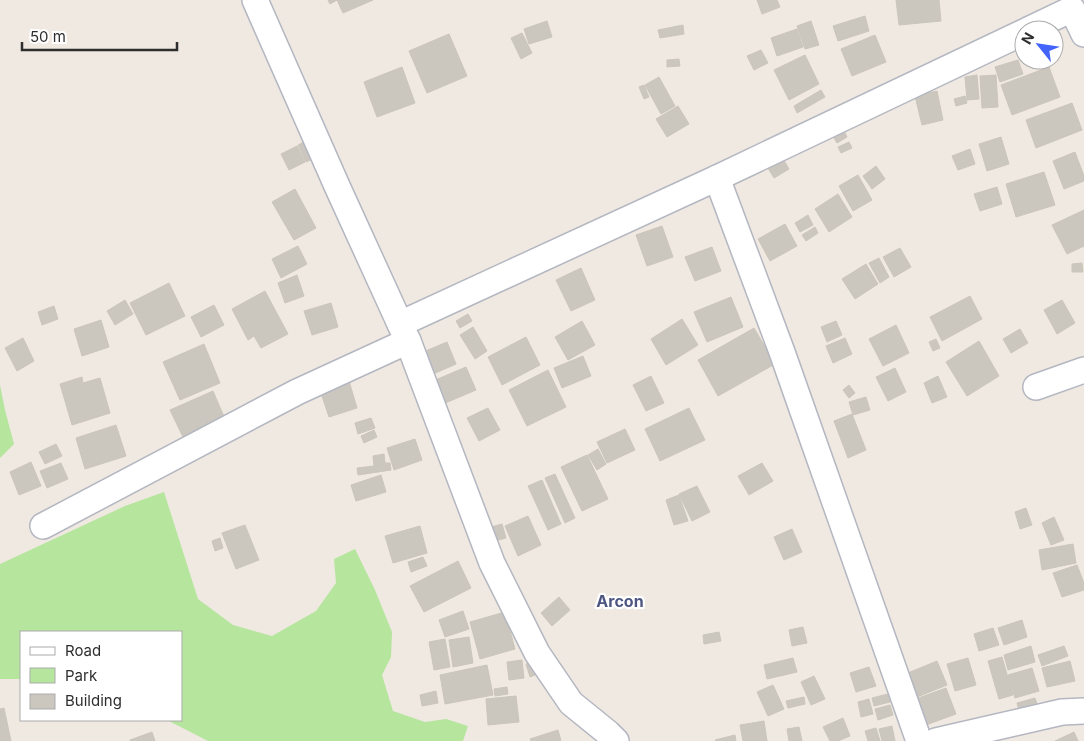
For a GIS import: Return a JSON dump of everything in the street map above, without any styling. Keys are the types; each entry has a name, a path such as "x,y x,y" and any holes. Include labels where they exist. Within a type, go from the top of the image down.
{"street":[{"path":"256,0 341,195 404,333 492,562 537,654 571,702 616,741"},
{"path":"1044,20 1069,5 1084,34"},
{"path":"43,526 298,392 404,333 717,178 1014,37"},
{"path":"717,178 782,352 919,741"},
{"path":"1036,387 1084,370"},
{"path":"936,741 1062,712 1084,711"}],"green space":[{"path":"0,385 14,444 0,458"},
{"path":"164,492 198,599 233,625 272,636 316,611 336,583 334,559 355,549 375,590 392,632 391,657 382,675 393,711 425,722 446,719 468,726 463,741 208,741 169,721 182,721 182,631 20,631 20,679 0,679 0,564 125,506"}],"building":[{"path":"328,0 337,0 330,4"},
{"path":"337,0 373,0 343,13"},
{"path":"757,0 777,0 780,7 762,14"},
{"path":"896,0 939,0 941,21 899,25"},
{"path":"865,16 869,31 838,41 833,26"},
{"path":"547,21 552,37 529,44 524,29"},
{"path":"811,21 819,45 805,49 797,26"},
{"path":"683,25 684,34 660,38 658,30"},
{"path":"797,29 803,47 777,56 771,38"},
{"path":"522,33 532,53 521,59 511,38"},
{"path":"449,34 467,76 427,93 409,51"},
{"path":"875,35 886,62 852,76 841,49"},
{"path":"761,50 768,63 754,70 747,56"},
{"path":"805,55 819,84 789,100 774,70"},
{"path":"679,59 680,66 667,67 667,60"},
{"path":"1014,61 1014,70 1022,70 1023,74 1000,82 995,67"},
{"path":"402,67 415,103 377,117 364,82"},
{"path":"1041,70 1050,70 1060,97 1012,115 1001,85"},
{"path":"977,75 979,99 967,100 965,77"},
{"path":"996,75 998,107 982,108 980,76"},
{"path":"659,77 675,106 661,114 645,85"},
{"path":"644,85 649,97 644,99 639,87"},
{"path":"821,90 825,97 797,113 794,106"},
{"path":"937,91 943,120 922,125 915,96"},
{"path":"965,96 967,103 956,106 954,99"},
{"path":"1072,103 1082,130 1036,148 1026,120"},
{"path":"678,106 689,124 667,137 656,119"},
{"path":"844,131 847,137 837,143 834,138"},
{"path":"1001,137 1009,164 987,171 979,144"},
{"path":"308,140 317,157 306,162 298,145"},
{"path":"849,142 852,148 841,153 838,147"},
{"path":"297,146 305,162 289,170 281,154"},
{"path":"970,149 975,164 958,170 952,156"},
{"path":"1075,152 1084,181 1064,189 1053,161"},
{"path":"783,159 789,169 774,178 768,168"},
{"path":"876,166 885,179 872,189 863,176"},
{"path":"1044,172 1055,205 1016,217 1006,184"},
{"path":"858,175 872,200 853,211 839,186"},
{"path":"997,187 1002,204 980,211 974,194"},
{"path":"295,189 316,228 294,240 272,202"},
{"path":"838,194 852,217 829,232 815,209"},
{"path":"1084,210 1084,246 1067,254 1052,225"},
{"path":"808,215 813,225 800,232 795,223"},
{"path":"785,224 797,246 770,261 758,239"},
{"path":"662,226 673,257 647,266 636,235"},
{"path":"815,227 818,233 806,241 802,235"},
{"path":"298,246 307,264 281,278 272,259"},
{"path":"712,247 721,271 695,281 685,257"},
{"path":"900,248 911,267 894,277 883,257"},
{"path":"879,258 889,277 880,283 869,263"},
{"path":"1082,263 1083,272 1072,272 1072,264"},
{"path":"866,264 878,284 855,299 842,279"},
{"path":"581,268 595,300 571,311 556,280"},
{"path":"297,275 304,296 285,303 278,283"},
{"path":"169,283 185,316 146,335 130,303"},
{"path":"265,291 288,334 261,348 254,336 248,340 232,309"},
{"path":"970,296 982,319 942,341 930,317"},
{"path":"731,297 743,327 707,342 694,312"},
{"path":"125,300 133,314 115,325 107,311"},
{"path":"1062,300 1075,323 1057,334 1044,310"},
{"path":"331,303 338,327 312,335 304,311"},
{"path":"214,305 224,325 201,337 191,317"},
{"path":"54,306 58,319 42,325 38,312"},
{"path":"468,314 472,321 460,328 456,321"},
{"path":"682,319 698,345 666,365 651,339"},
{"path":"101,320 109,347 82,356 74,329"},
{"path":"582,321 595,345 568,360 555,337"},
{"path":"836,321 842,335 827,342 821,327"},
{"path":"896,325 909,353 883,366 869,339"},
{"path":"473,327 487,351 475,359 460,335"},
{"path":"754,328 775,364 718,396 698,360"},
{"path":"1020,329 1028,343 1011,353 1003,339"},
{"path":"526,337 540,365 502,385 488,357"},
{"path":"23,338 34,361 17,371 5,348"},
{"path":"845,338 852,354 833,363 826,346"},
{"path":"936,339 940,348 933,351 929,342"},
{"path":"979,341 999,376 967,396 946,362"},
{"path":"447,342 456,364 431,375 421,353"},
{"path":"204,344 220,383 180,400 163,362"},
{"path":"583,356 591,376 562,388 554,368"},
{"path":"466,367 476,390 443,404 433,381"},
{"path":"895,368 906,392 888,401 876,377"},
{"path":"548,370 566,407 527,426 509,390"},
{"path":"651,376 664,403 646,411 633,385"},
{"path":"938,376 947,397 932,403 924,383"},
{"path":"82,377 83,383 100,378 110,413 72,425 60,384"},
{"path":"349,381 357,408 329,417 320,390"},
{"path":"849,385 855,393 849,398 843,390"},
{"path":"213,391 225,419 183,437 170,410"},
{"path":"866,397 870,410 853,415 849,402"},
{"path":"488,408 500,430 479,441 467,418"},
{"path":"689,408 705,440 660,461 645,429"},
{"path":"852,414 866,450 848,458 834,421"},
{"path":"371,418 375,428 358,434 355,423"},
{"path":"116,425 126,456 85,469 76,438"},
{"path":"625,429 635,450 607,463 597,442"},
{"path":"374,430 377,437 364,443 361,436"},
{"path":"415,439 422,460 394,470 387,448"},
{"path":"56,444 62,456 45,464 39,452"},
{"path":"598,449 606,464 597,470 588,455"},
{"path":"384,454 385,463 390,463 391,470 358,475 357,468 374,466 373,456"},
{"path":"587,455 608,499 582,511 561,467"},
{"path":"31,462 41,486 19,495 10,472"},
{"path":"61,463 68,479 47,488 40,471"},
{"path":"762,463 773,481 749,495 738,476"},
{"path":"555,474 575,518 565,523 545,478"},
{"path":"381,475 386,492 356,501 351,485"},
{"path":"542,480 561,524 548,530 528,486"},
{"path":"697,486 710,512 692,521 679,494"},
{"path":"679,495 688,521 674,525 666,500"},
{"path":"1026,508 1032,525 1020,529 1015,512"},
{"path":"528,516 541,545 518,556 505,526"},
{"path":"1054,517 1064,540 1051,545 1042,523"},
{"path":"502,524 506,538 495,541 491,527"},
{"path":"245,525 259,560 236,569 222,533"},
{"path":"420,526 427,553 393,563 385,536"},
{"path":"792,529 802,552 784,560 774,537"},
{"path":"220,538 223,548 215,551 212,541"},
{"path":"1073,544 1076,563 1042,570 1039,550"},
{"path":"423,557 427,566 411,572 408,562"},
{"path":"458,561 471,588 424,612 410,586"},
{"path":"1077,565 1084,583 1084,590 1062,597 1053,573"},
{"path":"559,597 570,610 552,626 541,613"},
{"path":"463,611 469,629 445,637 439,620"},
{"path":"505,612 515,649 480,659 470,622"},
{"path":"1022,620 1027,637 1004,645 998,628"},
{"path":"803,627 807,643 792,646 789,630"},
{"path":"993,628 999,645 979,651 974,634"},
{"path":"719,632 721,641 704,644 703,635"},
{"path":"469,637 473,663 453,667 449,640"},
{"path":"445,639 450,667 434,670 429,642"},
{"path":"1031,646 1035,662 1008,670 1004,655"},
{"path":"1064,646 1068,656 1042,666 1038,655"},
{"path":"1002,657 1013,695 999,699 988,661"},
{"path":"793,658 797,672 767,679 764,665"},
{"path":"968,658 976,685 955,691 947,664"},
{"path":"522,660 524,678 509,680 507,662"},
{"path":"537,660 542,672 530,677 526,664"},
{"path":"937,661 947,685 912,699 903,675"},
{"path":"1070,661 1075,681 1047,687 1042,668"},
{"path":"487,665 493,695 445,704 440,675"},
{"path":"869,667 876,686 856,692 850,673"},
{"path":"1032,668 1039,691 1015,698 1008,675"},
{"path":"814,676 825,699 811,705 801,682"},
{"path":"773,685 784,709 768,716 757,692"},
{"path":"507,687 508,694 495,696 494,689"},
{"path":"946,688 956,714 923,726 913,700"},
{"path":"436,691 438,703 422,706 420,695"},
{"path":"888,694 890,702 874,706 872,698"},
{"path":"516,696 519,722 488,725 486,699"},
{"path":"804,697 805,704 788,708 786,701"},
{"path":"1035,698 1039,710 1020,715 1017,703"},
{"path":"869,699 873,714 861,717 858,702"},
{"path":"890,705 893,715 878,720 875,709"},
{"path":"4,708 11,741 0,741 0,709"},
{"path":"843,718 850,736 838,741 830,741 823,727"},
{"path":"764,721 767,741 743,741 740,725"},
{"path":"892,726 895,741 882,741 879,729"},
{"path":"799,727 802,741 789,741 787,729"},
{"path":"876,728 880,741 868,741 865,731"},
{"path":"558,730 561,741 531,741 530,739"},
{"path":"152,732 155,741 130,741 130,740"},
{"path":"1074,732 1078,741 1055,741"},
{"path":"735,735 736,741 715,740"}],"district":[{"name":"Arcon","path":"620,601"}]}
